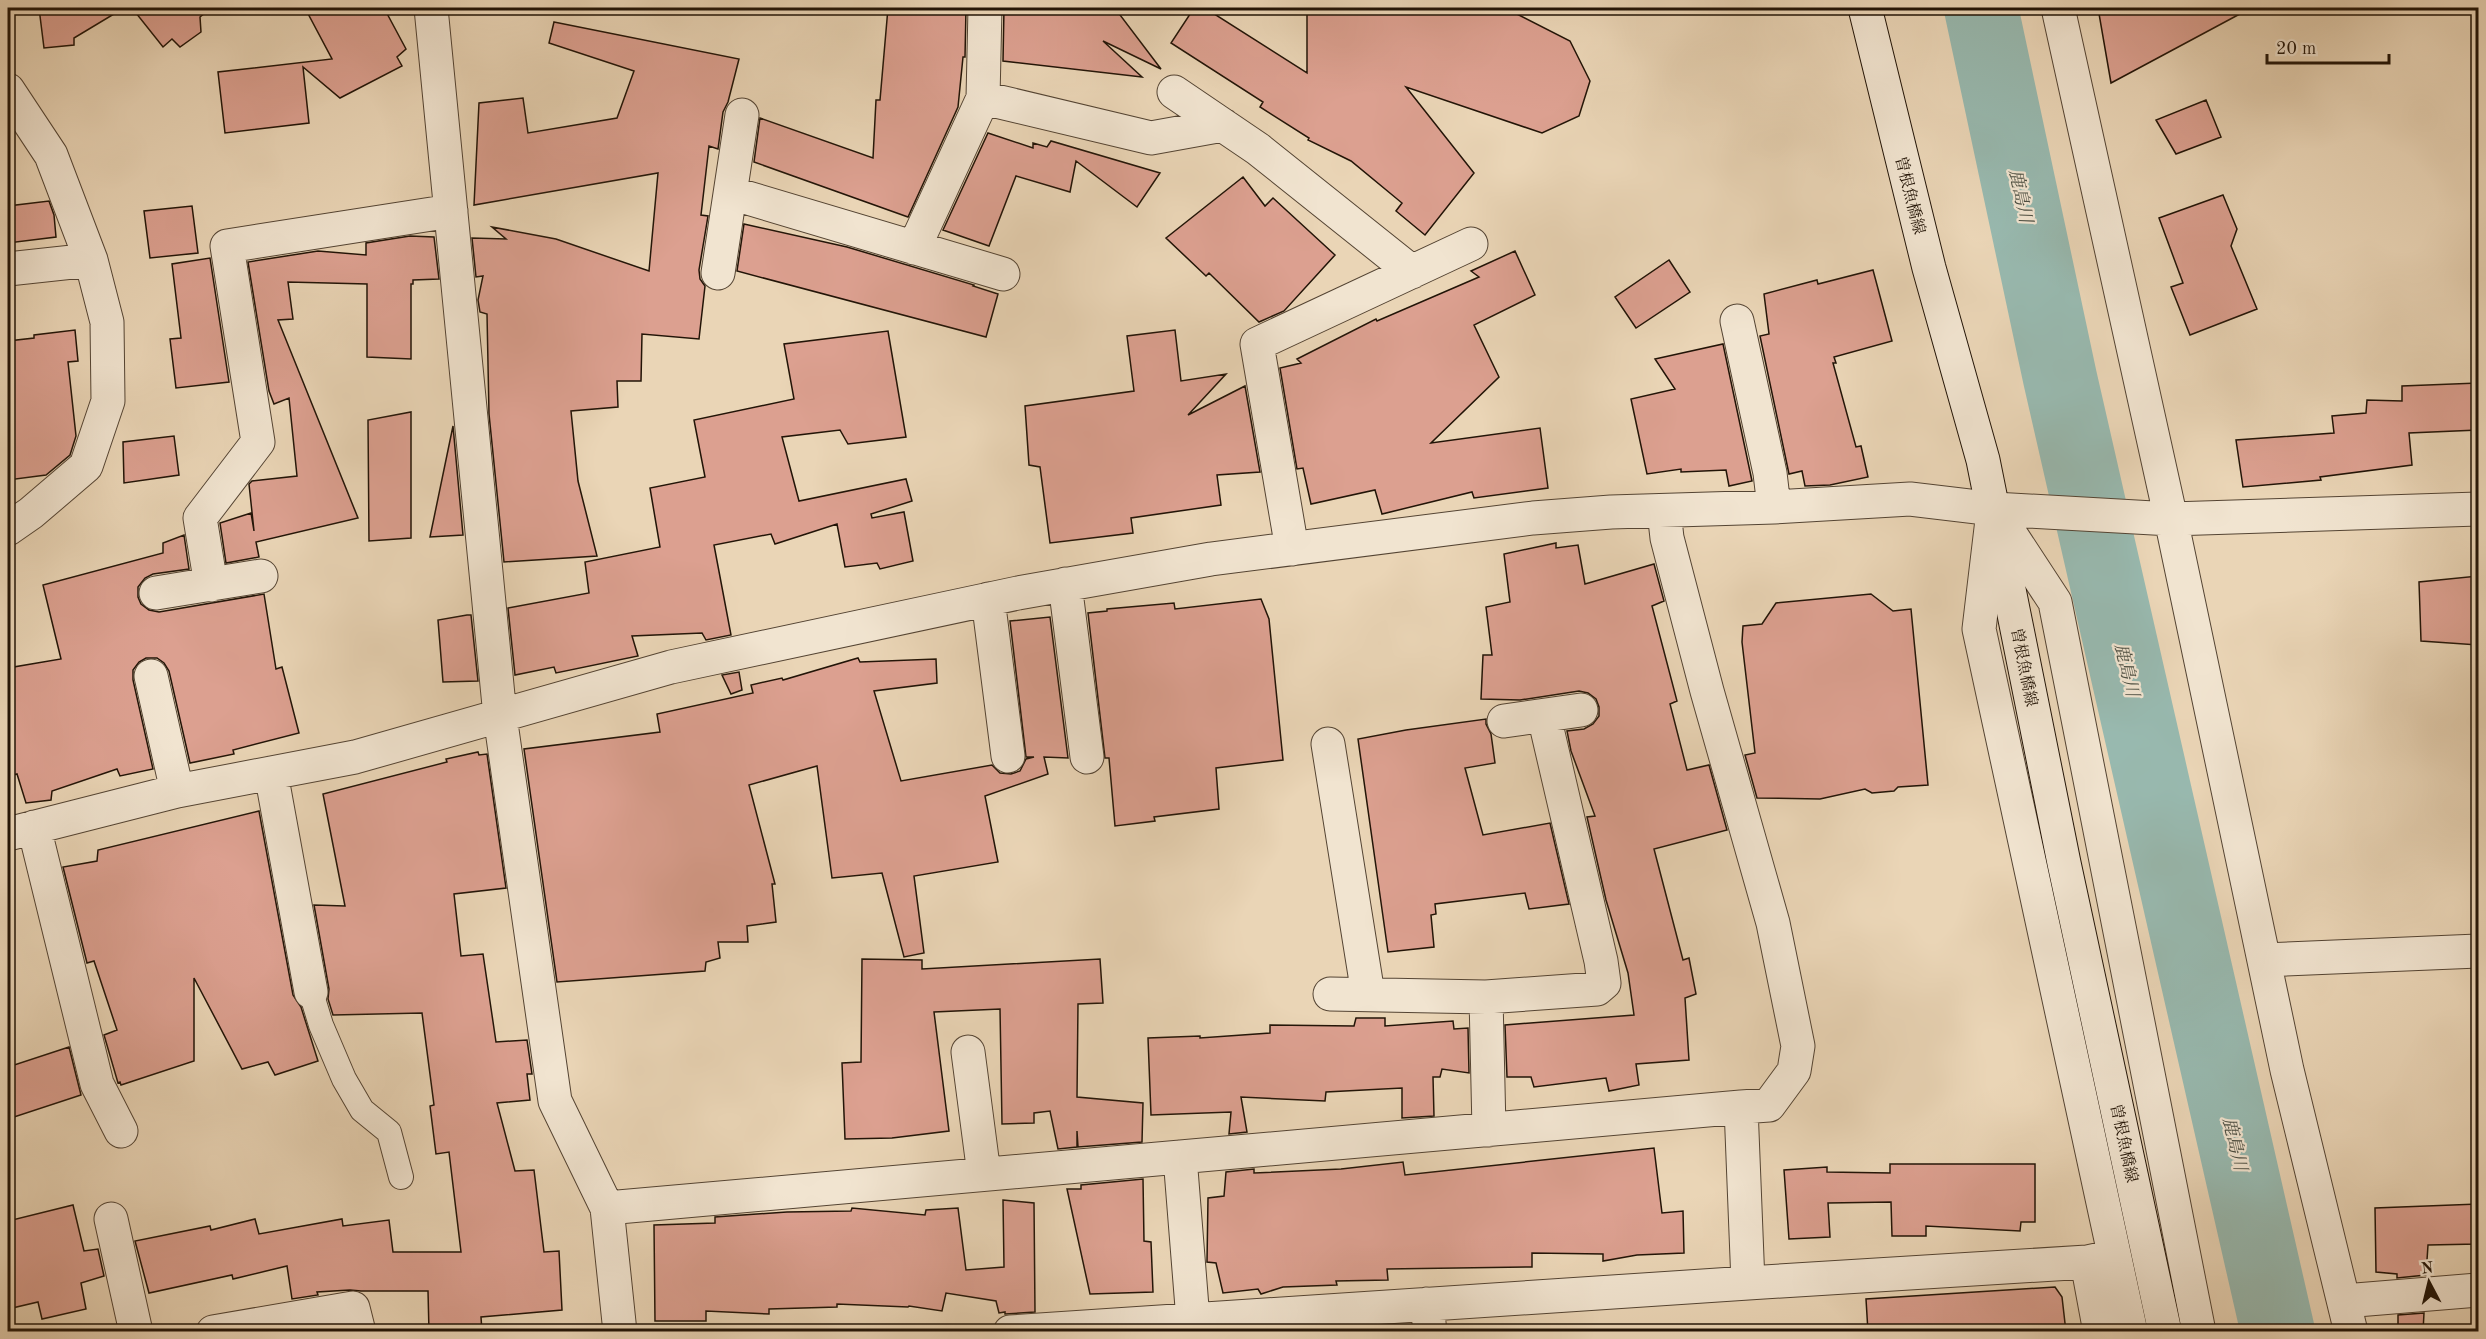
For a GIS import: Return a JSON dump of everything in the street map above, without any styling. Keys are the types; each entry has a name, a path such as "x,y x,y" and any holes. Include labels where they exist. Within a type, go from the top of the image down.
{"street":[{"path":"430,8 500,716 555,1101 607,1208 620,1332"},
{"path":"914,248 983,98 986,8"},
{"name":"曽根魚橋線","path":"1865,8 1929,268 1983,460 2064,863 2165,1332"},
{"path":"2058,8 2287,1070 2348,1316 2478,1290"},
{"path":"8,90 51,155 91,260 107,322 108,401 86,466 31,513 8,529"},
{"path":"1174,92 1258,149 1412,272"},
{"path":"983,98 1151,138 1223,125"},
{"path":"718,273 742,115"},
{"path":"731,193 1003,274"},
{"path":"211,585 200,518 258,442 227,246 451,211"},
{"path":"1292,549 1257,344 1471,244"},
{"path":"8,269 91,260"},
{"path":"1737,321 1770,473 1773,507"},
{"path":"121,1131 97,1084 21,831 177,791 355,757 672,667 988,599 1211,559 1533,518 1910,500 1994,509 2170,519 2478,509"},
{"path":"1994,509 1979,629 2101,1259 2131,1332"},
{"path":"1994,509 2055,602 2199,1332"},
{"path":"607,1208 1769,1105 1794,1071 1798,1046 1773,924 1707,692 1667,538 1664,511"},
{"path":"156,593 261,576"},
{"path":"1065,584 1087,757"},
{"path":"988,599 1008,756"},
{"path":"151,676 177,791"},
{"path":"1504,721 1581,710"},
{"path":"1330,994 1486,997 1597,989 1604,983 1601,961 1544,716"},
{"path":"1328,744 1368,994"},
{"path":"271,773 311,992"},
{"path":"2264,960 2478,951"},
{"path":"1486,997 1489,1130"},
{"path":"968,1052 984,1174"},
{"path":"1741,1107 1748,1283"},
{"path":"1180,1157 1193,1320"},
{"path":"111,1219 136,1332"},
{"path":"1010,1332 1193,1320 1429,1318 1748,1283 2101,1259"},
{"path":"2100,1332 2101,1259"},
{"path":"213,1332 353,1308 359,1332"}],"lane":[{"path":"311,992 321,1025 344,1079 362,1110 389,1132 401,1177"}],"building":[{"path":"39,8 124,8 74,38 74,45 44,48"},
{"path":"132,8 211,8 200,17 201,32 180,47 172,39 163,47"},
{"path":"305,8 384,8 406,49 397,57 402,66 340,98 303,67 309,123 225,133 218,72 332,59"},
{"path":"888,8 966,8 965,57 963,57 958,107 908,217 754,162 760,118 873,158 876,100 880,100"},
{"path":"1004,8 1118,9 1117,11 1161,69 1103,41 1142,77 1003,61"},
{"path":"1194,8 1205,8 1307,73 1307,8 1505,8 1570,41 1590,81 1579,116 1542,133 1406,87 1474,173 1425,235 1396,211 1402,203 1351,161 1308,140 1309,138 1260,107 1263,102 1171,43"},
{"path":"2098,8 2251,8 2111,83"},
{"path":"554,22 739,59 728,102 723,112 718,149 709,146 701,215 708,216 699,270 700,279 705,286 699,339 642,334 641,381 617,381 618,407 571,411 578,481 597,556 504,562 489,414 487,314 480,312 478,300 483,276 476,277 472,238 506,239 492,227 556,239 649,271 658,173 474,205 479,103 523,98 528,133 617,118 634,71 549,43"},
{"path":"2206,100 2221,137 2176,154 2156,120"},
{"path":"988,133 1033,148 1033,143 1047,147 1051,141 1160,173 1137,207 1076,161 1070,192 1016,176 989,246 943,230"},
{"path":"1243,177 1265,206 1273,198 1335,255 1284,311 1259,322 1209,273 1206,276 1166,238"},
{"path":"2223,195 2237,229 2231,246 2257,309 2190,335 2171,287 2183,283 2159,218"},
{"path":"49,201 54,215 56,237 8,243 8,206"},
{"path":"192,206 198,253 150,258 144,211"},
{"path":"744,224 847,247 998,294 986,337 737,271"},
{"path":"410,236 434,237 439,279 413,280 411,284 411,359 367,357 367,284 288,282 293,319 278,320 358,518 256,542 259,557 226,563 220,523 251,513 254,531 249,484 252,481 297,476 289,398 274,404 269,391 248,262 318,251 366,255 366,243"},
{"path":"1515,251 1535,295 1474,325 1499,377 1431,443 1540,428 1548,488 1474,498 1472,492 1382,514 1375,490 1311,504 1303,468 1297,469 1280,368 1301,363 1297,359 1376,319 1377,321 1479,277 1471,271"},
{"path":"210,258 229,382 176,388 170,339 181,338 172,264"},
{"path":"1669,260 1690,292 1636,328 1615,297"},
{"path":"1873,270 1892,341 1834,357 1836,363 1833,363 1856,447 1861,446 1868,477 1830,485 1805,486 1802,471 1789,474 1760,336 1769,334 1764,294 1817,280 1818,284"},
{"path":"75,330 78,361 68,362 76,436 70,455 46,475 8,480 8,341"},
{"path":"1175,330 1181,381 1226,374 1188,415 1245,386 1260,472 1217,475 1221,505 1131,518 1133,533 1050,543 1040,467 1029,465 1025,406 1134,391 1127,336"},
{"path":"888,331 906,437 848,444 840,430 782,437 799,501 906,479 912,501 871,514 872,518 904,512 913,561 880,569 877,563 845,567 837,524 775,544 771,534 714,545 731,635 706,640 702,633 632,636 638,656 556,673 554,667 515,675 508,608 589,593 585,562 660,547 650,488 705,477 694,420 794,399 784,344"},
{"path":"1723,344 1752,481 1729,486 1726,470 1681,472 1681,469 1647,474 1631,399 1675,389 1655,359"},
{"path":"2478,383 2478,430 2409,433 2412,465 2320,477 2321,480 2243,487 2236,440 2334,433 2332,416 2366,413 2367,400 2402,401 2402,386"},
{"path":"411,412 411,538 369,541 368,420"},
{"path":"453,426 463,535 430,537"},
{"path":"174,436 179,475 124,483 123,442"},
{"path":"184,535 189,569 153,574 145,578 138,587 141,604 149,610 159,612 264,594 276,669 282,667 299,733 233,750 234,754 190,763 169,671 157,658 146,658 139,662 133,670 133,680 153,769 120,776 117,769 52,791 51,800 26,803 17,774 13,775 8,745 8,668 61,659 43,585 163,553 163,543"},
{"path":"1556,543 1556,548 1578,545 1585,584 1654,564 1664,601 1652,606 1677,701 1670,704 1687,770 1709,765 1727,830 1654,849 1683,960 1689,958 1696,994 1685,998 1689,1060 1636,1064 1639,1085 1609,1091 1606,1078 1534,1087 1531,1077 1507,1077 1505,1025 1634,1015 1628,973 1606,900 1587,817 1595,816 1571,751 1567,731 1584,729 1593,724 1599,716 1596,699 1588,693 1579,691 1520,700 1481,699 1483,655 1492,655 1486,607 1510,602 1504,554"},
{"path":"2478,576 2478,645 2421,641 2419,582"},
{"path":"1871,594 1893,611 1911,609 1928,785 1898,787 1894,791 1872,793 1865,789 1820,799 1757,798 1745,755 1755,753 1742,642 1743,626 1762,624 1776,603"},
{"path":"1261,599 1269,619 1283,760 1216,768 1219,809 1154,817 1155,821 1115,826 1109,758 1105,758 1088,613 1174,603 1175,609"},
{"path":"471,615 478,681 443,682 438,620"},
{"path":"1050,617 1068,758 1044,757 1048,774 985,796 998,862 914,876 924,953 904,957 882,873 832,878 817,766 749,785 775,884 772,884 776,922 747,926 748,942 718,942 720,958 706,962 705,971 557,982 524,749 660,732 657,714 753,693 751,685 782,678 783,680 858,658 860,662 936,659 937,683 874,691 901,781 992,765 1000,773 1011,774 1020,771 1026,759 1034,757 1026,757 1010,621"},
{"path":"739,672 742,690 731,694 722,675"},
{"path":"1486,719 1491,734 1495,763 1465,768 1483,835 1550,823 1569,904 1529,909 1525,893 1435,904 1436,914 1431,915 1434,947 1388,952 1358,739"},
{"path":"478,752 479,755 487,754 506,888 454,894 461,956 483,954 496,1042 527,1040 532,1074 527,1074 530,1100 497,1103 515,1171 534,1170 544,1252 559,1251 562,1310 481,1317 482,1332 429,1332 428,1291 350,1290 317,1292 318,1295 292,1299 287,1266 233,1279 232,1275 149,1293 135,1241 210,1226 211,1230 255,1219 259,1234 342,1219 343,1226 389,1220 393,1252 461,1252 449,1152 436,1154 430,1106 434,1105 422,1013 333,1015 328,999 329,989 314,905 345,906 323,794"},
{"path":"259,811 293,995 301,1007 318,1061 275,1075 268,1062 242,1069 194,978 194,1061 121,1085 120,1082 118,1083 104,1035 117,1030 94,961 87,963 63,867 97,861 98,850"},
{"path":"862,959 922,960 922,969 1100,959 1103,1003 1078,1004 1077,1097 1143,1103 1142,1142 1078,1147 1077,1131 1077,1147 1058,1149 1050,1111 1034,1113 1034,1123 1002,1124 1000,1009 934,1012 949,1131 892,1138 845,1139 842,1063 861,1062"},
{"path":"1356,1018 1385,1018 1385,1026 1453,1021 1454,1029 1468,1028 1469,1073 1442,1069 1440,1077 1433,1077 1434,1116 1402,1118 1402,1088 1326,1092 1325,1101 1241,1097 1247,1132 1229,1134 1231,1112 1151,1115 1148,1038 1200,1036 1200,1038 1270,1033 1270,1025 1354,1026"},
{"path":"69,1047 81,1095 8,1119 8,1067"},
{"path":"1654,1148 1662,1213 1683,1211 1684,1253 1637,1255 1603,1261 1603,1254 1532,1253 1532,1267 1387,1269 1388,1280 1336,1281 1337,1285 1283,1287 1261,1294 1258,1289 1223,1293 1216,1263 1207,1262 1208,1198 1224,1196 1226,1172 1254,1169 1254,1173 1341,1169 1403,1162 1405,1175"},
{"path":"1890,1164 2035,1164 2035,1222 2021,1222 2020,1231 1926,1226 1926,1236 1892,1236 1891,1202 1828,1203 1830,1237 1789,1239 1784,1170 1827,1167 1827,1172 1890,1173"},
{"path":"1143,1179 1144,1241 1151,1242 1153,1292 1090,1294 1067,1189 1081,1189 1081,1185"},
{"path":"1003,1200 1034,1203 1035,1312 999,1313 996,1301 946,1293 942,1311 909,1306 837,1304 837,1307 769,1309 769,1314 706,1311 706,1321 655,1321 654,1225 715,1223 715,1217 787,1212 851,1211 852,1208 925,1215 926,1210 958,1208 966,1270 1004,1267"},
{"path":"2478,1204 2478,1244 2428,1245 2426,1275 2397,1278 2397,1274 2376,1272 2375,1208"},
{"path":"73,1205 84,1251 98,1249 104,1276 81,1283 86,1309 42,1319 38,1302 8,1309 8,1221"},
{"path":"2055,1287 2062,1297 2066,1332 1980,1326 1944,1329 1943,1326 1868,1332 1866,1299"},
{"path":"2424,1313 2423,1332 2398,1332 2398,1315"}],"waterway":[{"name":"鹿島川","path":"1981,8 2060,378 2278,1332"}]}
